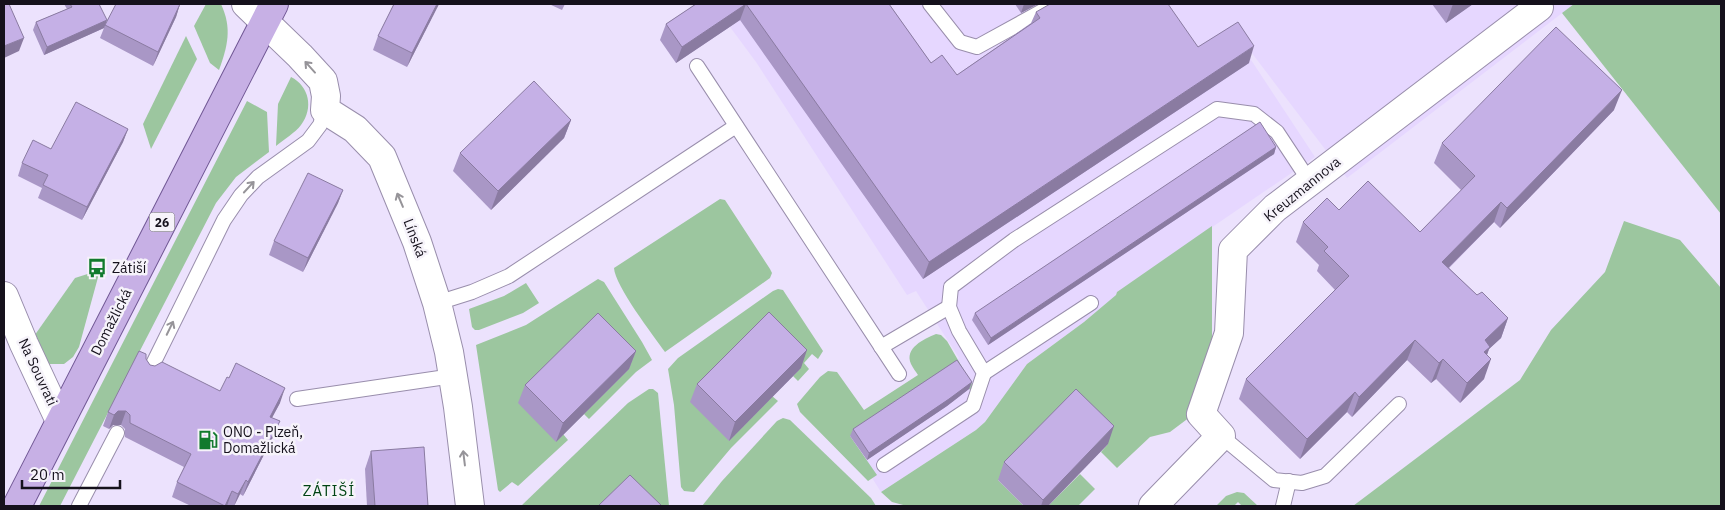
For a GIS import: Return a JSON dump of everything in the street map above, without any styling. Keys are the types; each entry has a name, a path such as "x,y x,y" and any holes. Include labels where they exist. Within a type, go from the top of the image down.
{"main road":[{"name":"Domažlická","path":"17,506 261,10"}],"street":[{"name":"Kreuzmannova","path":"1221,436 1201,414 1229,333 1233,250 1275,208 1539,7"},
{"path":"261,10 323,81 326,96 325,110"},
{"name":"Línská","path":"325,110 354,129 382,157 417,242 437,303 449,352 470,506"},
{"name":"Na Souvrati","path":"4,296 60,421"},
{"path":"1153,506 1221,436"}],"lane":[{"path":"930,4 960,42 977,47 1056,4"},
{"path":"696,66 900,374"},
{"path":"984,373 959,331 949,307 951,287 1014,240 1217,109 1254,114 1277,132 1310,182"},
{"path":"149,372 224,220 241,195 258,177 308,141 320,125 325,110"},
{"path":"437,303 472,292 509,276 736,126"},
{"path":"884,465 973,406 984,373 1091,303"},
{"path":"881,347 949,307"},
{"path":"296,399 453,376"},
{"path":"1221,436 1274,480 1302,483 1325,476 1400,404"},
{"path":"79,506 117,433"},
{"path":"1283,506 1289,481"}],"shaded area":[{"path":"713,4 1574,4 1347,178 1232,27 1230,28 1315,157 1117,292 1116,295 1084,322 1027,364 985,422 976,430 881,492 844,434 959,358 916,291 907,295 756,62"}],"green space":[{"path":"206,4 221,4 227,21 228,37 219,70 210,63 194,26"},
{"path":"1574,4 1721,4 1721,214 1562,13"},
{"path":"186,36 197,59 151,149 143,124"},
{"path":"291,77 306,92 308,98 307,112 299,128 276,146 278,104"},
{"path":"247,101 267,112 269,152 236,177 216,203 60,506 39,506"},
{"path":"720,199 725,200 772,273 770,278 665,352 627,298 614,268"},
{"path":"1624,221 1680,240 1721,288 1721,506 1353,506 1520,380 1551,330 1605,272"},
{"path":"1212,226 1212,341 1194,414 1170,432 1150,437 1117,468 1101,452 1108,444 998,480 1024,506 907,506 892,502 881,492 976,430 985,422 1027,364 1084,322 1116,295 1117,292"},
{"path":"100,270 79,347 73,357 64,364 49,364 43,359 32,339 75,278"},
{"path":"598,279 604,282 652,360 636,372 589,419 584,414 563,434 568,440 518,486 512,482 500,492 498,490 476,345 526,325"},
{"path":"526,283 539,303 523,313 479,330 475,330 472,327 469,309 504,296"},
{"path":"778,289 783,290 823,351 818,359 812,354 804,363 809,369 798,381 793,376 800,368 691,402 729,440 772,396 778,401 731,448 694,492 684,491 681,487 674,405 668,369 678,358"},
{"path":"936,334 941,335 947,341 973,386 970,390 956,369 850,436 877,475 868,481 800,412 797,404 820,377 828,371 837,372 864,410 918,375 911,364 910,353 916,345"},
{"path":"649,389 653,389 658,393 669,506 521,506 628,403"},
{"path":"783,418 790,420 871,498 876,506 702,506 722,481 777,421"},
{"path":"1080,474 1095,489 1078,506 1048,506"},
{"path":"1237,492 1244,493 1258,506 1242,506 1238,502 1234,506 1216,506 1226,496"}],"building":[{"path":"4,4 9,4 24,38 4,46"},
{"path":"70,4 99,4 107,20 47,47 36,22 72,7"},
{"path":"116,4 180,4 158,52 105,25"},
{"path":"394,4 437,4 412,53 378,36"},
{"path":"696,4 746,4 682,47 666,24"},
{"path":"746,4 889,4 931,63 942,55 957,75 1040,18 1036,12 1050,4 1168,4 1198,47 1238,22 1254,46 929,262"},
{"path":"1556,27 1622,90 1507,208 1501,202 1442,262 1477,295 1482,292 1508,318 1485,340 1490,347 1484,352 1491,359 1467,383 1443,359 1439,363 1415,340 1359,397 1355,392 1307,439 1246,379 1349,276 1324,251 1328,247 1303,222 1327,198 1339,210 1368,181 1420,232 1475,176 1442,143"},
{"path":"534,81 571,120 498,191 460,153"},
{"path":"76,102 128,129 87,207 43,185 48,175 22,163 33,140 51,149"},
{"path":"1260,122 1276,147 991,338 975,313"},
{"path":"308,173 343,190 308,258 274,241"},
{"path":"769,312 807,350 735,422 697,384"},
{"path":"598,313 636,351 563,423 525,385"},
{"path":"139,351 146,354 146,359 150,365 155,366 162,362 220,391 236,363 285,388 270,417 280,421 248,482 246,480 238,494 232,491 225,506 177,482 191,454 130,423 130,415 126,411 118,411 114,415 108,412"},
{"path":"957,360 972,382 869,453 853,429"},
{"path":"1076,389 1114,426 1043,500 1004,462"},
{"path":"424,447 428,506 375,506 371,451"},
{"path":"630,475 662,506 598,506"}],"place":[{"name":"Zátiší","path":"97,268"},
{"name":"ONO - Plzeň, Domažlická","path":"208,440"}],"district":[{"name":"ZÁTIŠÍ","path":"329,490"}]}
